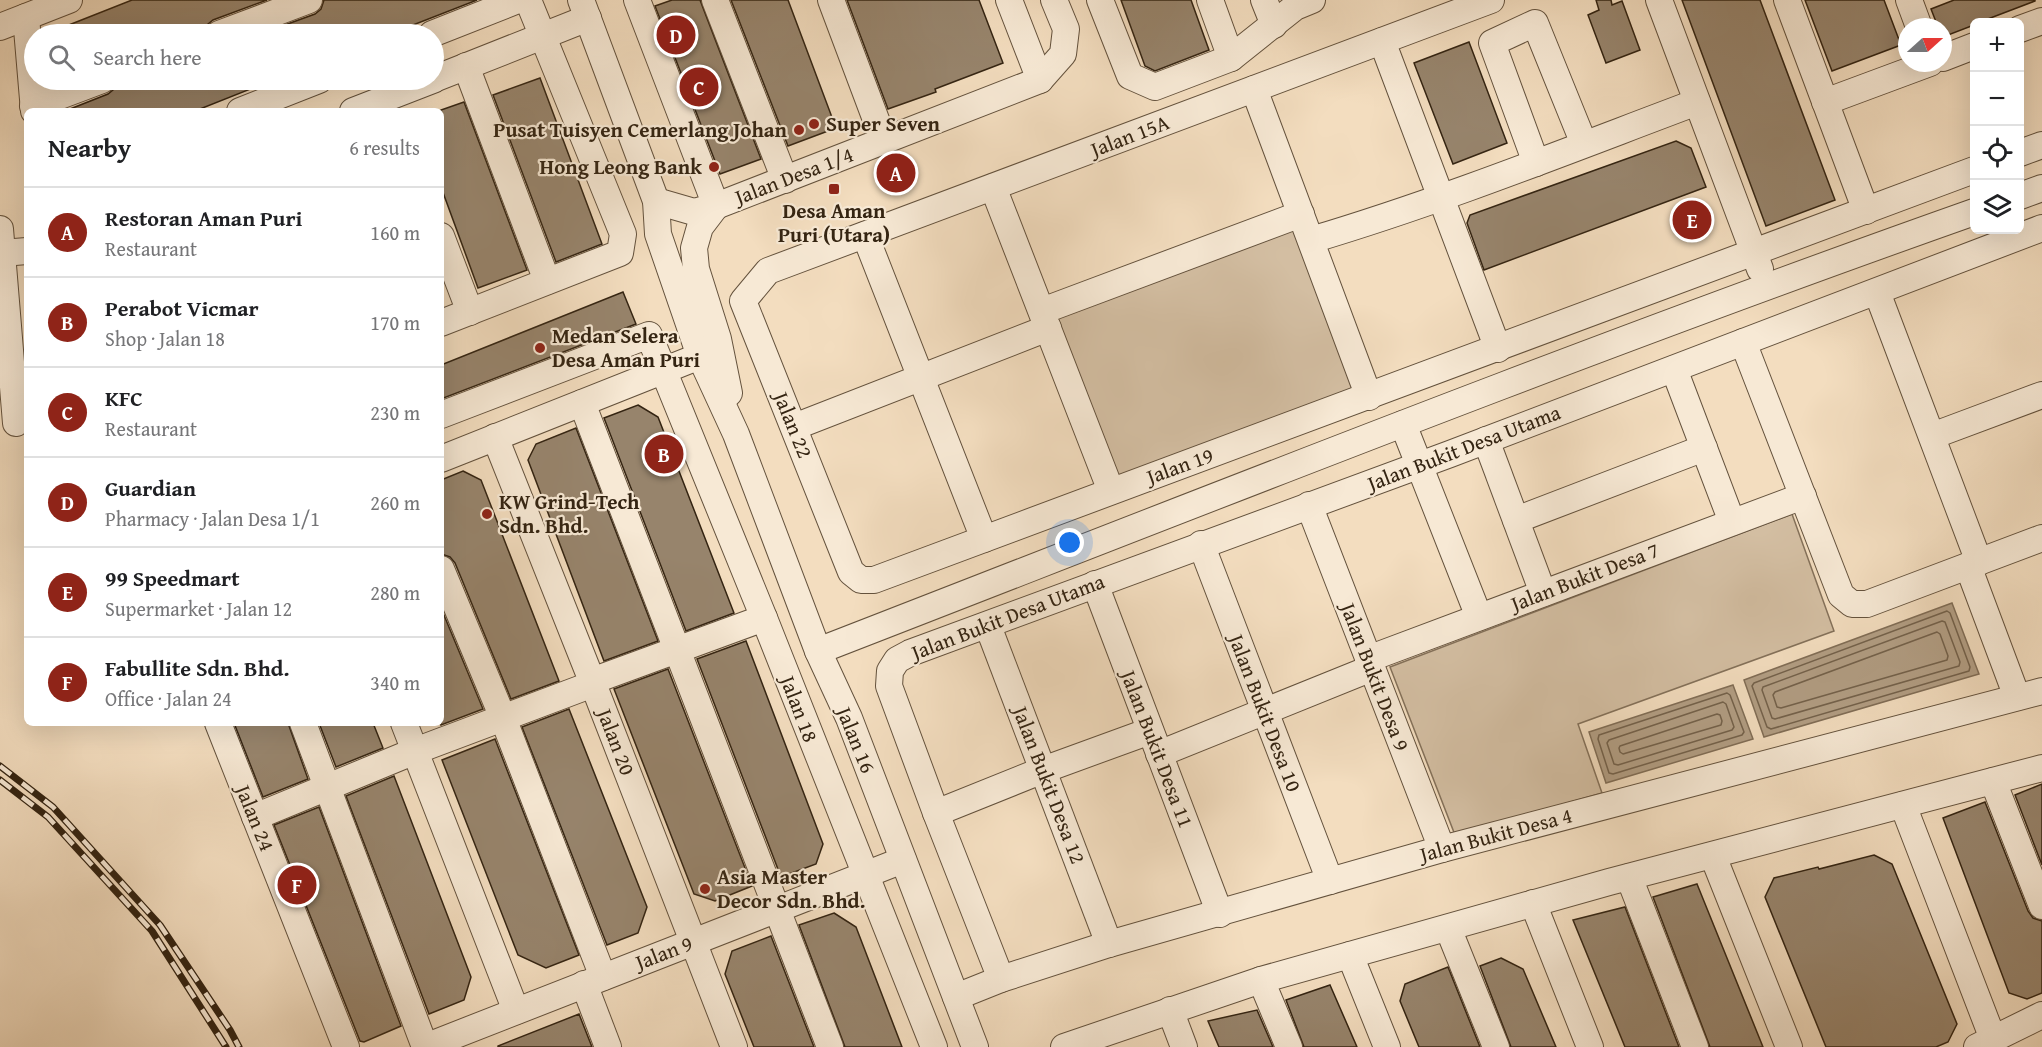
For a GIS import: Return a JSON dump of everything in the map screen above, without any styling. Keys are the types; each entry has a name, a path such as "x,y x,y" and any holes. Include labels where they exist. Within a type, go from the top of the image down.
{"street":[{"path":"0,27 69,0"},
{"path":"250,24 275,16 309,0"},
{"path":"444,29 518,0"},
{"path":"444,322 620,253 623,234 528,0"},
{"path":"715,0 785,180"},
{"path":"831,0 885,141"},
{"path":"1009,0 1040,80 1063,54 1066,29 1054,0"},
{"path":"1100,0 1130,76 1155,87 1231,58 1295,7 1312,0"},
{"path":"1210,0 1231,58"},
{"path":"1264,0 1274,25"},
{"name":"Jalan 15A","path":"768,271 1491,0"},
{"path":"1659,0 1766,287"},
{"path":"1787,0 1866,211"},
{"path":"1909,0 1916,18"},
{"path":"643,2 716,206 694,212 656,201"},
{"path":"444,75 543,36 584,9"},
{"name":"Jalan 16","path":"584,9 656,201 658,234 700,356 736,434 818,651 849,718 975,1047"},
{"path":"26,17 27,24"},
{"path":"2024,27 2042,21"},
{"path":"1536,163 1492,43 1535,23 1584,144"},
{"path":"1382,41 1498,349"},
{"path":"1952,55 1970,48"},
{"path":"466,66 548,281"},
{"path":"1825,102 1906,72"},
{"name":"Jalan Desa 1/4","path":"716,206 1040,80"},
{"path":"1254,89 1369,397"},
{"path":"32,90 34,108 78,90"},
{"path":"247,108 288,90"},
{"path":"369,108 390,104 414,90"},
{"path":"1311,240 1440,198 1697,102"},
{"path":"2024,151 2042,145"},
{"path":"1754,253 1970,172"},
{"path":"993,187 1111,491"},
{"path":"2024,194 2042,189"},
{"name":"Jalan 16","path":"716,206 700,227 694,248 696,269 718,339 736,434"},
{"name":"Jalan Bukit Desa Utama","path":"818,651 1403,424 1766,287 1970,213"},
{"path":"794,428 921,378 1045,320 1301,214"},
{"name":"Jalan Bukit Desa Utama","path":"936,813 889,686 890,671 897,660 910,653 1486,440 2042,228"},
{"path":"865,235 984,539"},
{"path":"10,244 16,423"},
{"path":"444,244 470,312"},
{"name":"Jalan 19","path":"861,580 874,580 1754,253"},
{"name":"Jalan 22","path":"768,271 743,301 851,572 861,580"},
{"path":"1877,292 1932,436 2017,697"},
{"name":"Jalan 18","path":"444,414 649,335 764,618 933,1047"},
{"path":"1743,342 1841,595 1852,604 1867,604 2042,538"},
{"path":"444,458 700,356"},
{"path":"1674,369 1732,522"},
{"path":"1932,436 2042,395"},
{"path":"582,403 830,1047"},
{"path":"1403,424 1479,617"},
{"name":"Jalan 20","path":"495,437 734,1047"},
{"path":"1486,440 1543,593"},
{"path":"1516,520 1704,448"},
{"name":"Jalan Bukit Desa 7","path":"936,813 1043,770 1155,742 1264,711 1479,617 1803,496"},
{"name":"Jalan Bukit Desa 9","path":"1309,506 1442,849"},
{"name":"Jalan Bukit Desa 10","path":"1201,544 1330,881"},
{"path":"444,576 503,718 594,981 608,1047"},
{"name":"Jalan Bukit Desa 11","path":"1095,584 1220,914"},
{"path":"255,817 415,751 764,618"},
{"name":"Jalan Bukit Desa 12","path":"988,626 1110,944"},
{"name":"Jalan Bukit Desa 4","path":"956,997 1001,979 1110,944 1442,849 2042,691"},
{"name":"Jalan 24","path":"219,726 345,1047"},
{"path":"304,726 425,1047"},
{"path":"405,726 516,1011"},
{"path":"1078,1045 1170,1010 1261,980 1533,903 2042,768"},
{"path":"1993,781 2042,906"},
{"path":"1903,805 1985,1043 2042,1015"},
{"path":"936,813 1001,979"},
{"path":"1713,856 1789,1047"},
{"name":"Jalan 9","path":"425,1047 903,860"},
{"path":"1629,877 1695,1047"},
{"path":"1533,903 1590,1047"},
{"path":"1448,928 1496,1047"},
{"path":"1350,955 1387,1047"},
{"path":"1261,980 1289,1047"},
{"path":"1170,1010 1185,1047"}],"shaded area":[{"path":"1301,214 1369,397 1111,491 1042,311"},
{"path":"1792,514 1834,631 1578,724 1602,793 1455,835 1390,667"}],"water":[{"path":"1952,603 1979,674 1764,737 1744,680"},
{"path":"1733,685 1753,739 1606,783 1589,732"}],"building":[{"path":"132,0 267,0 213,20 208,24 71,24"},
{"path":"324,0 477,0 416,24 288,24 315,14 321,9"},
{"path":"672,0 700,0 761,159 720,174 655,6"},
{"path":"731,0 788,0 836,128 788,146"},
{"path":"847,0 979,0 1003,63 935,89 936,92 888,109"},
{"path":"1121,0 1191,0 1209,50 1155,71 1145,66"},
{"path":"1596,0 1611,0 1612,5 1622,1 1640,50 1606,63 1588,15 1599,10"},
{"path":"1682,0 1760,0 1835,200 1766,226"},
{"path":"1805,0 1884,0 1898,37 1898,46 1832,71"},
{"path":"1954,0 2035,0 1990,18 1970,18 1970,27 1952,34 1952,18 1934,18 1931,9"},
{"path":"1469,42 1507,143 1453,164 1414,63"},
{"path":"540,78 602,244 556,262 493,95"},
{"path":"113,90 248,90 203,108 73,108"},
{"path":"464,102 527,270 478,288 444,195 444,109"},
{"path":"1676,141 1691,148 1706,187 1484,270 1467,223 1470,215"},
{"name":"Medan Selera Desa Aman Puri","path":"623,292 636,324 444,398 444,364"},
{"path":"638,405 658,417 734,613 686,631 604,418"},
{"path":"576,428 658,641 604,661 528,460 536,444"},
{"path":"463,471 481,480 559,681 511,699 455,563 450,557 444,555 444,479"},
{"path":"444,615 483,709 444,724"},
{"path":"746,641 823,844 816,864 781,877 697,659"},
{"path":"668,669 752,886 715,901 694,894 614,689"},
{"path":"569,709 647,907 638,933 607,945 522,727"},
{"path":"235,726 289,726 308,779 263,797"},
{"path":"320,726 374,726 383,748 336,767"},
{"path":"495,739 579,955 546,968 518,955 442,760"},
{"path":"394,776 471,977 464,1000 429,1014 346,796"},
{"path":"2042,784 2042,865 2015,795"},
{"path":"1985,802 2028,911 2033,918 2042,921 2042,993 2027,999 2009,993 1943,818"},
{"path":"319,807 401,1026 364,1042 360,1041 274,825"},
{"path":"1874,855 1892,864 1957,1024 1948,1042 1936,1047 1826,1047 1765,897 1774,878"},
{"path":"1697,884 1763,1047 1710,1047 1653,897"},
{"path":"1625,907 1679,1047 1625,1047 1573,920"},
{"path":"834,913 856,927 902,1047 845,1047 799,925"},
{"path":"771,936 814,1047 754,1047 725,974 732,951"},
{"path":"1501,958 1523,969 1556,1047 1511,1047 1480,966"},
{"path":"1448,967 1480,1047 1419,1047 1400,1001 1405,984"},
{"path":"1330,985 1357,1047 1304,1047 1286,1000"},
{"path":"1257,1010 1273,1047 1219,1047 1208,1021"},
{"path":"579,1014 592,1047 498,1047 498,1046"}],"railway":[{"path":"0,766 53,807 160,925 239,1047"},
{"path":"0,780 48,817 152,931 226,1047"}],"place":[{"name":"Guardian","path":"676,35"},
{"name":"KFC","path":"699,87"},
{"name":"Super Seven","path":"814,124"},
{"name":"Pusat Tuisyen Cemerlang Johan","path":"799,130"},
{"name":"Hong Leong Bank","path":"714,167"},
{"name":"Restoran Aman Puri","path":"896,173"},
{"name":"Desa Aman Puri (Utara)","path":"834,189"},
{"name":"99 Speedmart","path":"1692,220"},
{"name":"Medan Selera Desa Aman Puri","path":"540,348"},
{"name":"Perabot Vicmar","path":"664,454"},
{"name":"KW Grind-Tech Sdn. Bhd.","path":"487,514"},
{"name":"Fabullite Sdn. Bhd.","path":"297,885"},
{"name":"Asia Master Decor Sdn. Bhd.","path":"705,889"}]}
